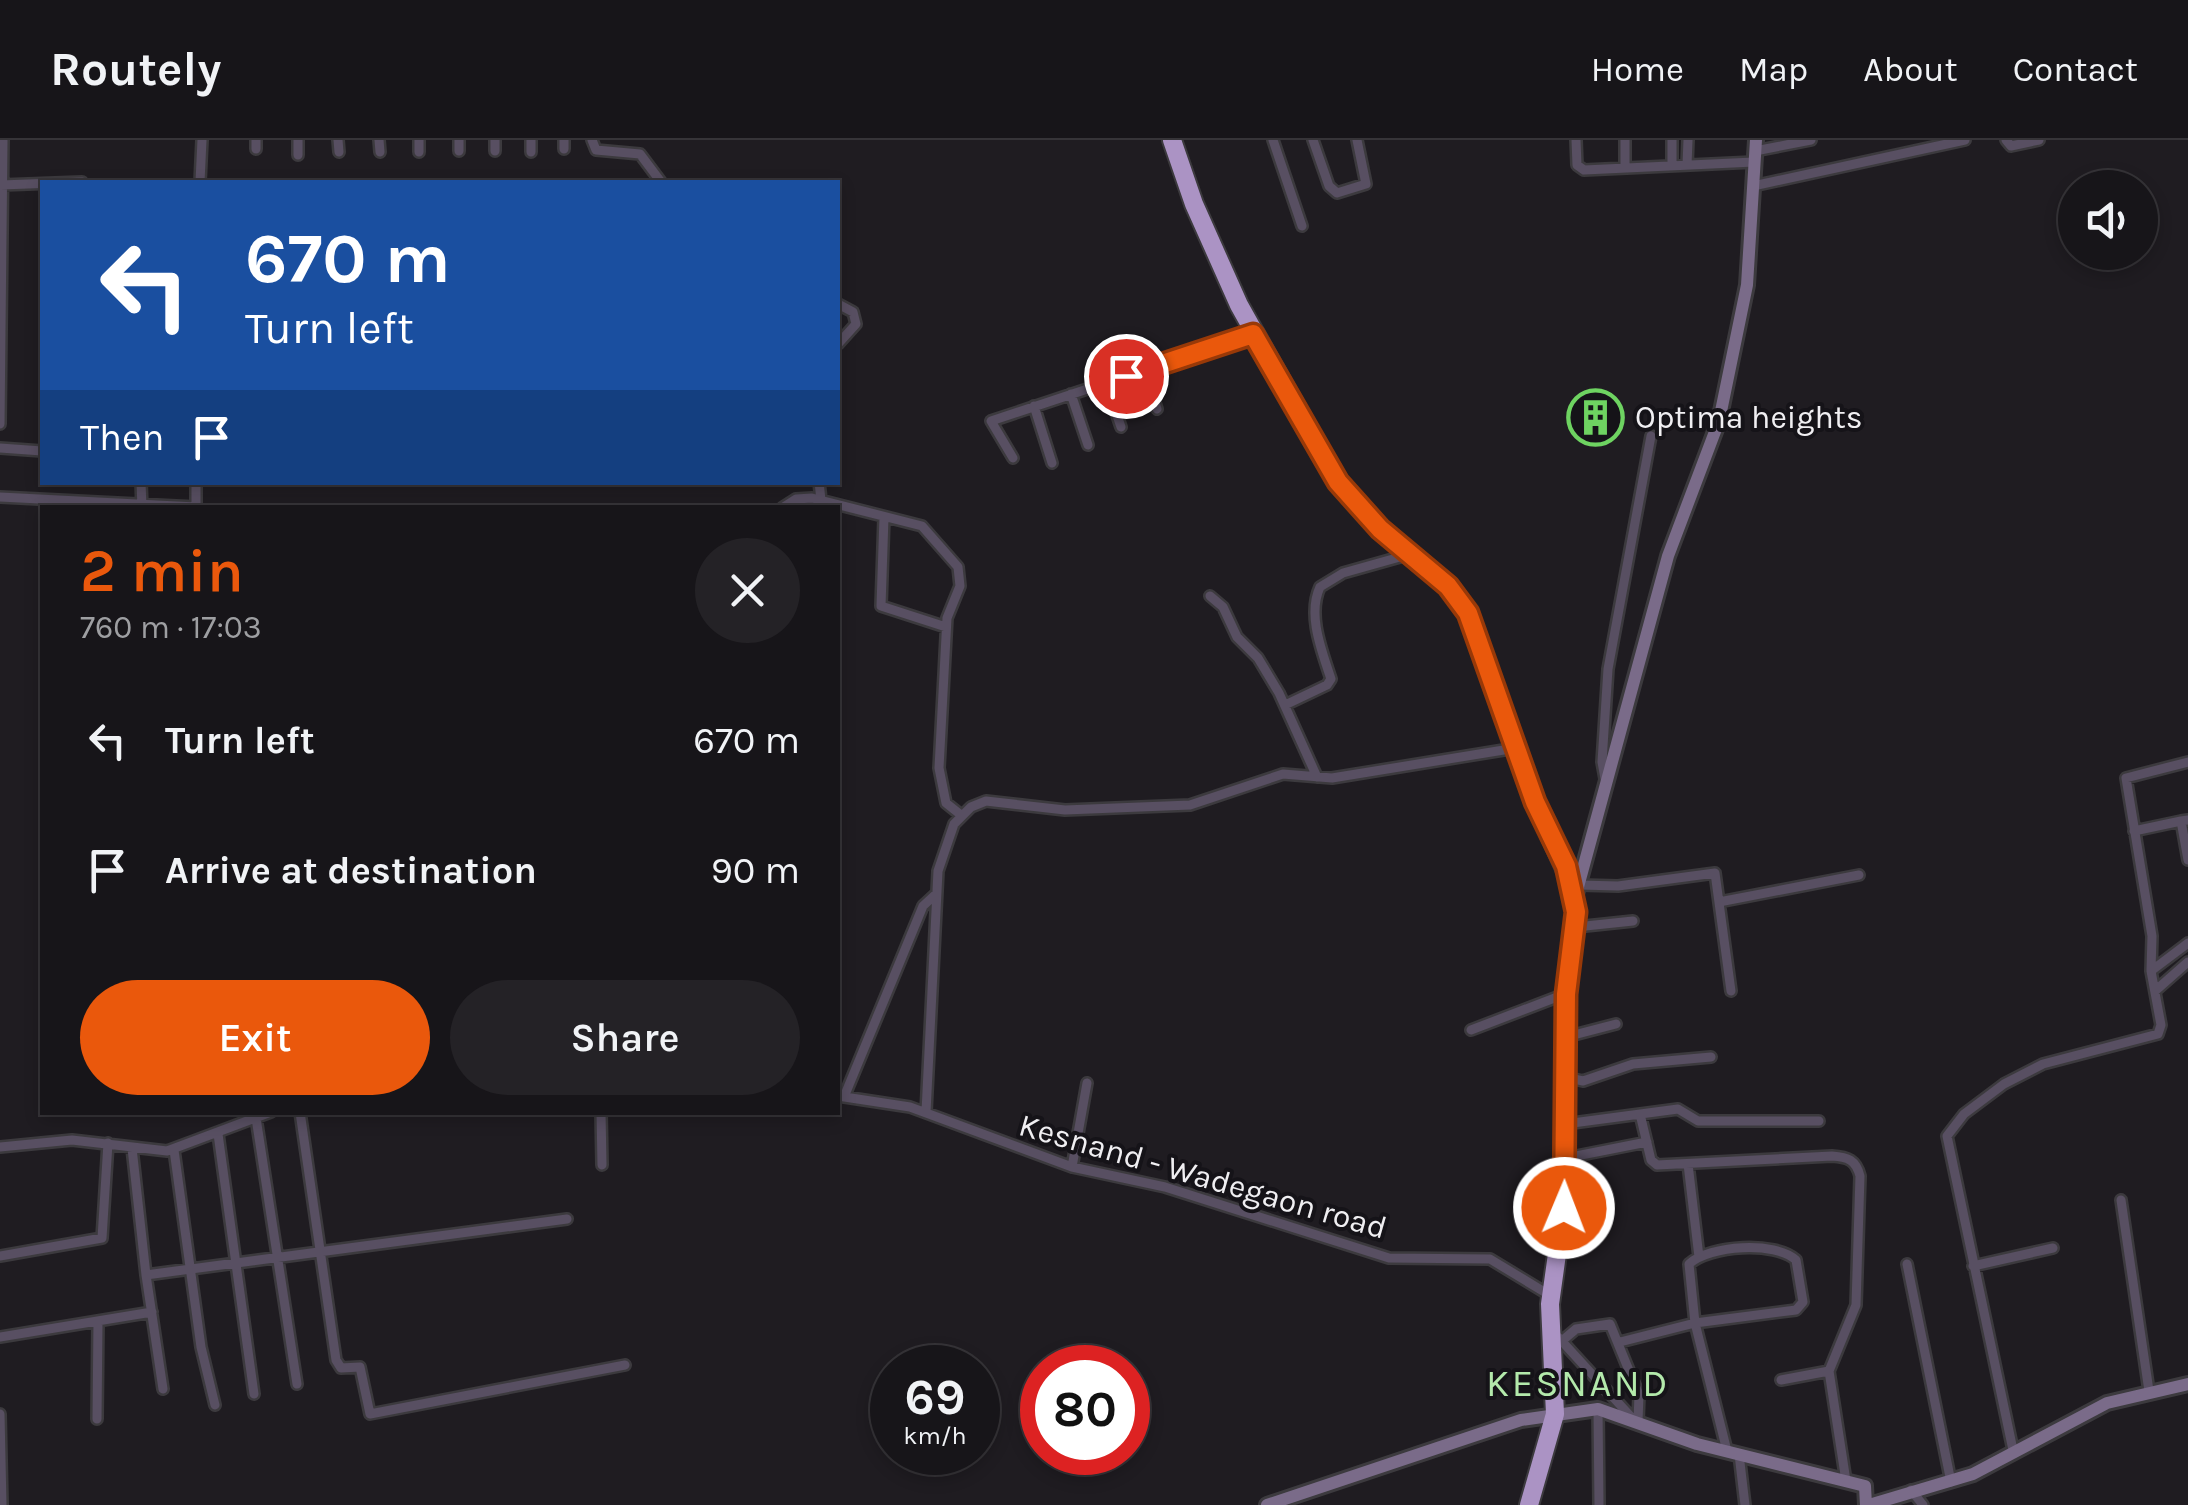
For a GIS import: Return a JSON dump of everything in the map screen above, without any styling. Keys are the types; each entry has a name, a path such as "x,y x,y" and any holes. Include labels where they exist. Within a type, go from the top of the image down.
{"highway":[{"path":"1172,140 1194,204 1253,334 1338,482 1358,507 1448,586 1468,613 1516,748 1578,891 1566,994 1563,1223 1551,1296 1558,1336 1555,1414 1529,1505"}],"main road":[{"path":"1578,891 1663,574 1718,421 1747,285 1755,151"},
{"path":"1267,1505 1502,1426 1598,1409 1733,1453 1865,1486 1867,1505 1951,1482 2073,1418 2149,1391 2188,1384"}],"street":[{"path":"0,424 3,140"},
{"path":"200,180 202,140"},
{"path":"298,140 298,155"},
{"path":"338,140 339,152"},
{"path":"379,140 380,152"},
{"path":"419,140 420,152"},
{"path":"530,140 531,152"},
{"path":"592,140 596,150 640,154 660,180"},
{"path":"1273,140 1302,226"},
{"path":"1313,140 1329,186 1337,193 1366,184 1357,140"},
{"path":"1576,140 1580,170 1687,164 1811,140"},
{"path":"1625,140 1625,168"},
{"path":"1672,140 1672,165"},
{"path":"1687,164 1688,140"},
{"path":"1753,186 1965,140"},
{"path":"2006,140 2012,146 2039,140"},
{"path":"1,185 40,184"},
{"path":"840,305 853,312 856,324 840,342"},
{"path":"1012,458 991,421 1253,334"},
{"path":"1145,370 1157,408"},
{"path":"1106,382 1122,428"},
{"path":"1071,394 1088,445"},
{"path":"1034,406 1052,463"},
{"path":"1607,787 1602,762 1608,669 1651,436"},
{"path":"0,448 40,451"},
{"path":"820,485 821,500"},
{"path":"0,497 126,505"},
{"path":"787,505 796,499 838,505"},
{"path":"840,505 928,529 958,567 960,586 946,628 939,777 946,803 961,815"},
{"path":"884,518 880,606 946,628"},
{"path":"1284,705 1327,685 1331,679 1320,647 1315,604 1320,587 1343,573 1410,554"},
{"path":"1210,596 1226,611 1237,638 1258,658 1317,777"},
{"path":"926,1112 940,856 961,815 992,801 1065,810 1190,805 1283,774 1317,777 1516,748"},
{"path":"2014,1450 1950,1167 1947,1136 1954,1123 2004,1084 2043,1064 2158,1034 2161,1024 2151,971 2152,936 2126,778 2188,762"},
{"path":"2134,831 2184,821 2188,860"},
{"path":"1578,891 1715,873 1731,990"},
{"path":"1719,902 1859,875"},
{"path":"841,1096 923,906 936,894"},
{"path":"1574,927 1632,921"},
{"path":"2151,971 2188,943"},
{"path":"2155,991 2188,962"},
{"path":"1471,1030 1566,994"},
{"path":"1565,1037 1616,1024"},
{"path":"1565,1077 1583,1081 1633,1064 1711,1058"},
{"path":"1072,1167 1087,1083"},
{"name":"Kesnand - Wadegaon road","path":"841,1096 926,1112 1072,1167 1165,1187 1389,1258 1468,1255 1490,1259 1551,1296"},
{"path":"1564,1124 1678,1109 1698,1121 1819,1121"},
{"path":"1640,1114 1657,1165 1832,1156 1846,1156 1856,1163 1860,1176 1858,1288 1852,1316 1829,1371 1846,1481"},
{"path":"0,1146 72,1140 174,1150 264,1115"},
{"path":"300,1115 337,1364 360,1367 370,1414 626,1366"},
{"path":"601,1115 602,1165"},
{"path":"256,1118 297,1384"},
{"path":"218,1134 254,1394"},
{"path":"1564,1158 1647,1142"},
{"path":"0,1256 102,1238 108,1143"},
{"path":"132,1148 164,1389"},
{"path":"174,1150 214,1405"},
{"path":"1688,1164 1699,1257"},
{"path":"2121,1200 2149,1391"},
{"path":"146,1274 567,1219"},
{"path":"1620,1342 1695,1323 1788,1312 1804,1302 1800,1267 1786,1251 1759,1246 1699,1257 1689,1264 1687,1277 1695,1323 1745,1505"},
{"path":"1974,1266 2054,1248"},
{"path":"1906,1264 1951,1482"},
{"path":"0,1337 152,1312"},
{"path":"97,1419 98,1321"},
{"path":"1608,1323 1620,1342 1640,1395 1636,1420 1558,1336 1608,1323"},
{"path":"1781,1380 1829,1371"},
{"path":"1598,1409 1600,1505"},
{"path":"0,1414 2,1505"},
{"path":"1911,1490 1923,1505"}],"place":[{"name":"Optima heights","path":"1596,417"}],"district":[{"name":"KESNAND","path":"1578,1383"}],"route":[{"path":"1126,376 1253,334 1338,482 1380,529 1448,586 1468,613 1535,802 1566,866 1575,898 1566,994 1564,1208"}]}
